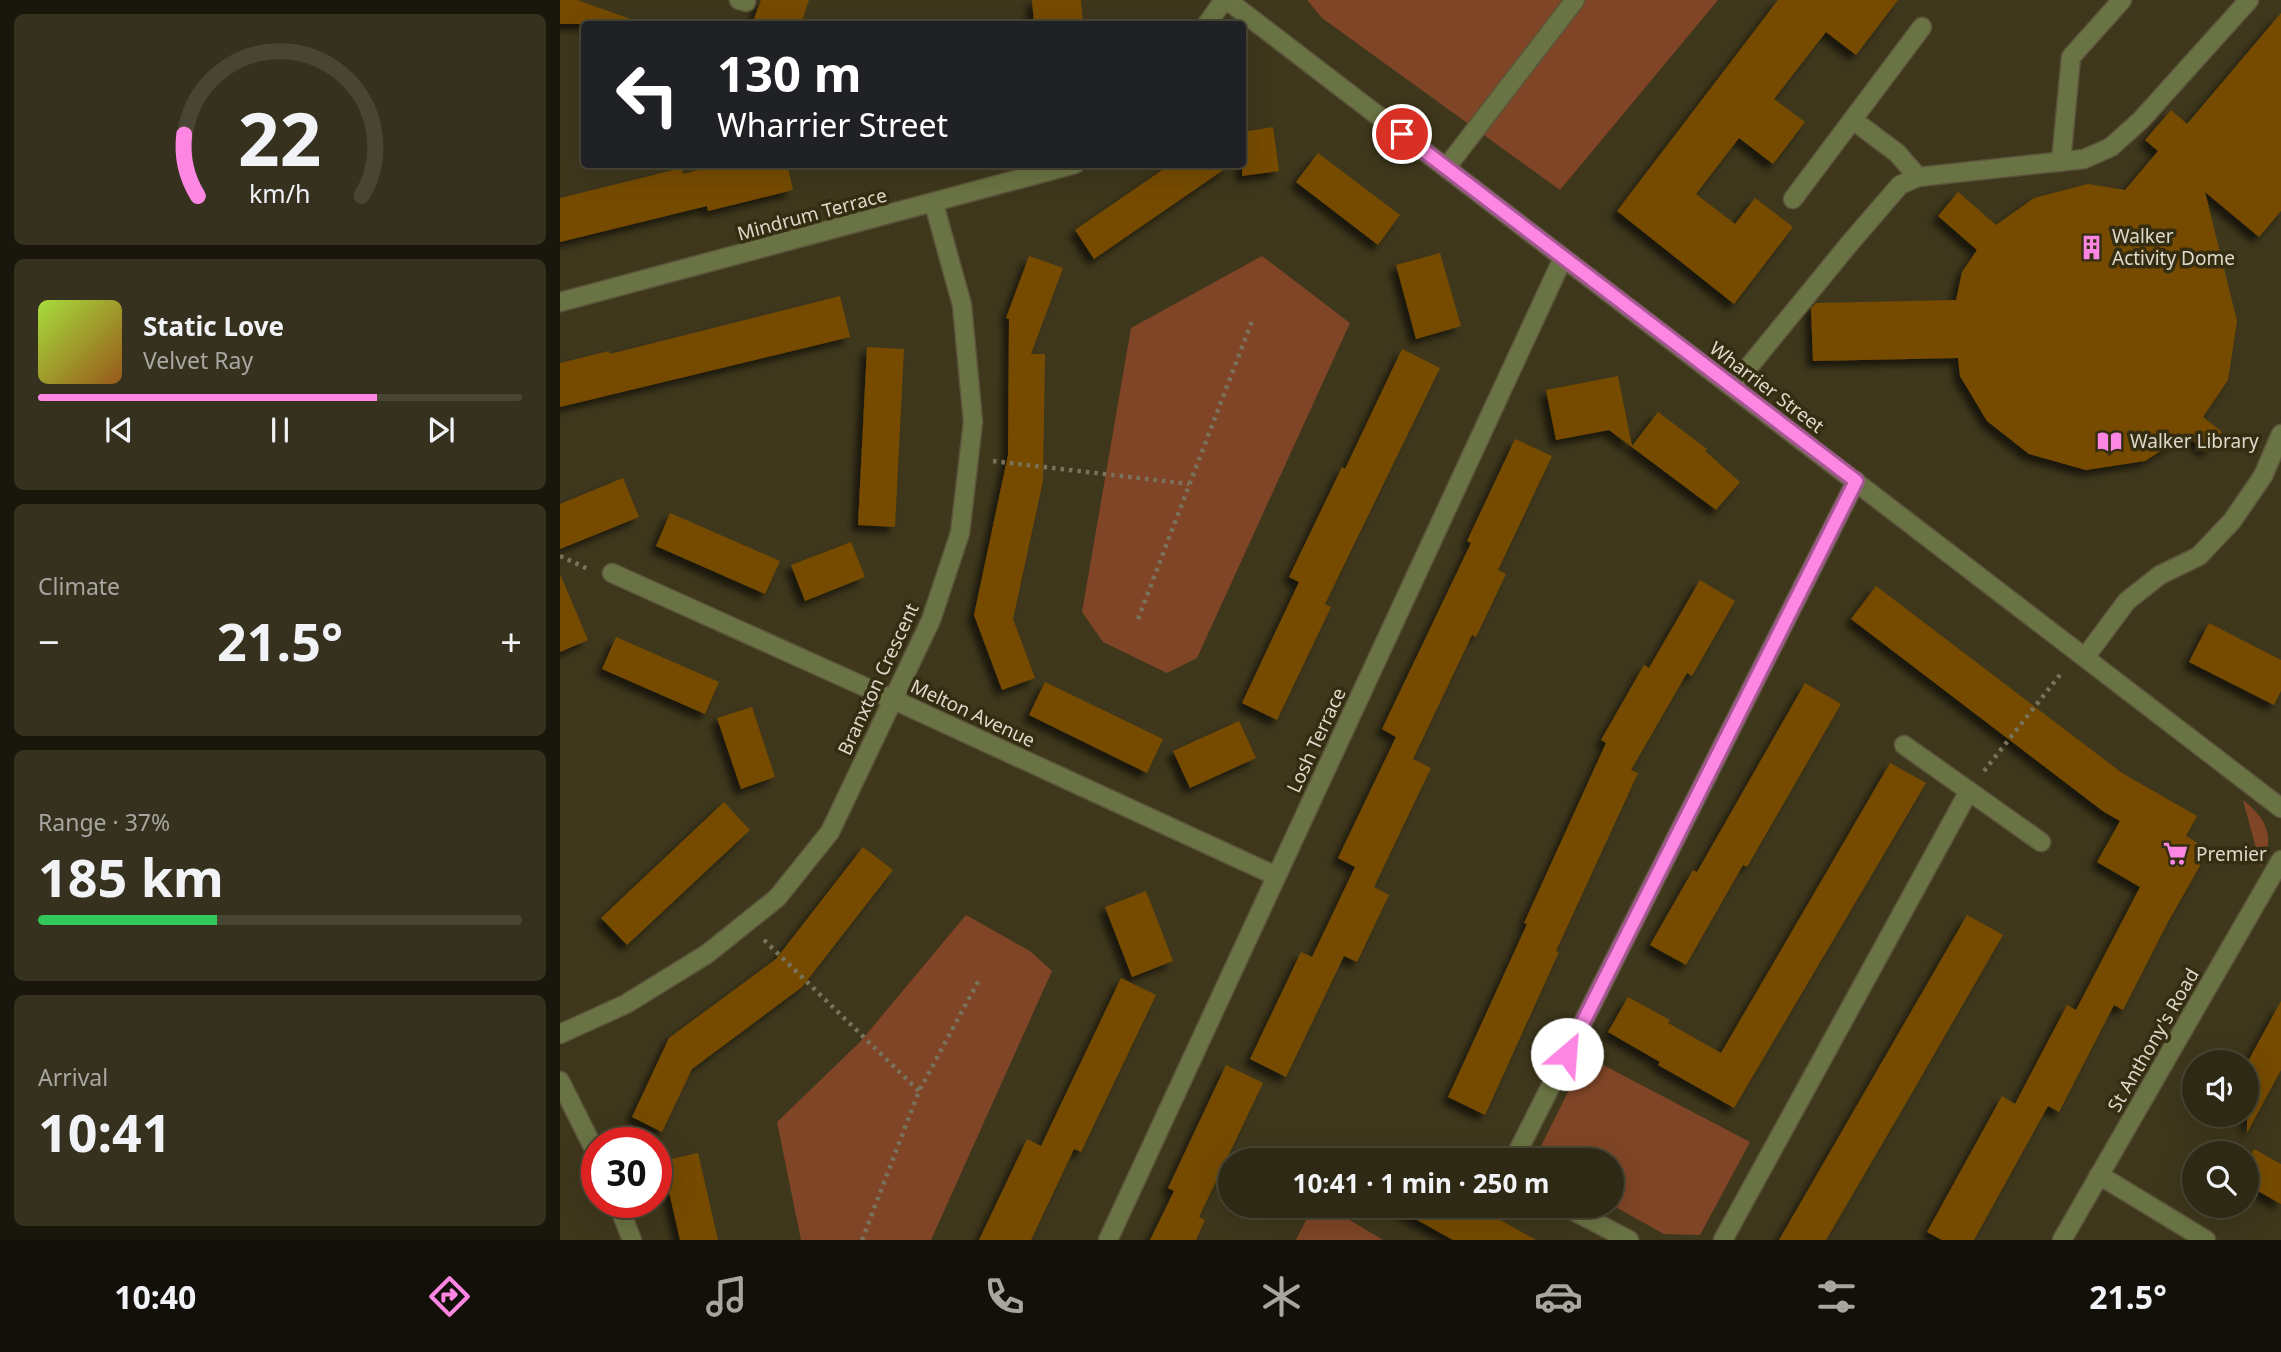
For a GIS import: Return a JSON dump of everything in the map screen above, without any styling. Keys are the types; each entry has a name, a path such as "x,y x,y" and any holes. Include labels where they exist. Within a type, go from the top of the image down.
{"street":[{"path":"1208,21 1225,0"},
{"name":"Wharrier Street","path":"1225,0 2281,808"},
{"path":"1446,168 1574,0"},
{"path":"2061,162 2071,57 2122,0"},
{"path":"1733,387 1900,185 1918,177 2084,159 2111,147 2141,120 2249,0"},
{"path":"1793,199 1922,27"},
{"path":"1853,120 1897,153 1918,177"},
{"name":"Mindrum Terrace","path":"560,302 1061,168"},
{"name":"Branxton Crescent","path":"560,1034 626,1004 707,954 777,898 830,832 931,620 960,533 973,422 962,305 934,204"},
{"name":"Losh Terrace","path":"1108,1240 1563,258"},
{"path":"2083,654 2127,601 2160,575 2199,556 2232,521 2263,476 2281,434"},
{"path":"1520,1148 1856,481"},
{"name":"Melton Avenue","path":"612,573 1276,876"},
{"path":"1904,745 2041,842"},
{"path":"1723,1240 1969,791"},
{"name":"St Anthony's Road","path":"2062,1240 2281,860"},
{"path":"560,1081 583,1127"},
{"path":"2099,1175 2206,1240"},
{"path":"623,1218 632,1240"},
{"path":"1587,1218 1629,1240"}],"path":[{"path":"1138,619 1251,321"},
{"path":"968,458 1189,484"},
{"path":"1969,791 2083,654"},
{"path":"746,923 919,1091"},
{"path":"862,1240 919,1091 979,980"}],"shaded area":[{"path":"1307,0 1718,0 1560,190 1322,18"},
{"path":"1262,256 1350,323 1197,658 1167,673 1103,642 1082,612 1131,328"},
{"path":"2243,800 2252,807 2267,830 2268,847 2261,867"},
{"path":"966,915 1030,951 1052,971 931,1240 801,1240 777,1122 860,1042"},
{"path":"1586,1056 1750,1142 1700,1235 1664,1234 1624,1212 1624,1148 1540,1148"},
{"path":"1307,1218 1346,1218 1383,1240 1296,1240"}],"building":[{"path":"560,0 577,0 636,21 581,21 581,24 560,24"},
{"path":"761,0 809,0 802,21 753,21"},
{"path":"1032,0 1081,0 1083,21 1034,21"},
{"path":"1778,0 1898,0 1856,55 1826,32 1774,99 1805,122 1773,164 1739,138 1696,194 1735,224 1755,198 1793,227 1734,304 1617,211"},
{"name":"Walker Activity Dome","path":"2281,13 2281,211 2259,237 2205,192 2237,321 2228,380 2203,417 2222,432 2206,452 2186,435 2145,461 2086,470 2029,454 1987,421 1960,376 1958,358 1813,361 1811,308 1816,303 1956,300 1962,272 1977,250 1938,216 1958,192 1996,225 2034,198 2088,184 2125,190 2158,151 2145,140 2171,110 2187,124"},
{"path":"1273,127 1279,171 1242,176 1242,168 1246,168 1246,131"},
{"path":"1318,153 1400,215 1378,245 1296,182"},
{"path":"682,168 683,174 706,168 788,168 793,190 708,211 707,206 560,242 560,198"},
{"path":"1165,168 1226,168 1094,259 1075,230"},
{"path":"1440,253 1461,326 1416,339 1396,265"},
{"path":"1029,256 1063,268 1031,354 1045,354 1043,481 1013,619 1035,678 1002,690 974,615 1008,455 1009,319 1006,318"},
{"path":"840,296 850,337 560,407 560,363 609,351 610,354"},
{"path":"867,347 904,349 895,527 858,525"},
{"path":"1402,349 1440,368 1325,604 1331,607 1277,720 1242,703 1299,582 1289,577 1342,467 1345,469"},
{"path":"1618,376 1632,446 1658,412 1707,449 1705,451 1740,482 1716,510 1609,430 1556,440 1546,390"},
{"path":"1515,439 1552,456 1498,570 1506,574 1476,637 1472,635 1413,759 1431,768 1374,887 1389,895 1357,962 1344,956 1286,1077 1250,1059 1301,952 1312,957 1355,867 1338,858 1396,737 1382,729 1471,543 1467,541"},
{"path":"623,478 639,517 560,549 560,504"},
{"path":"670,513 780,561 765,594 656,546"},
{"path":"851,542 865,577 805,601 791,565"},
{"path":"560,574 588,640 560,652"},
{"path":"1700,580 1735,601 1692,676 1687,673 1631,770 1638,773 1556,951 1559,952 1485,1115 1448,1097 1606,743 1601,740 1644,665 1649,668"},
{"path":"1876,586 2122,773 2197,816 2186,836 2209,850 2123,1010 2114,1005 2059,1112 2048,1106 1974,1240 1942,1240 1927,1232 2002,1096 2015,1104 2067,1005 2076,1010 2140,887 2097,862 2120,821 2104,812 1851,619"},
{"path":"2209,623 2281,660 2281,691 2274,705 2189,662"},
{"path":"616,637 719,682 705,714 602,669"},
{"path":"1045,682 1163,739 1147,773 1029,715"},
{"path":"1805,683 1841,704 1747,867 1743,865 1686,965 1650,945 1693,870 1697,872"},
{"path":"752,707 775,777 741,789 717,718"},
{"path":"1239,721 1256,758 1190,788 1173,751"},
{"path":"1890,763 1926,783 1734,1108 1658,1065 1660,1062 1608,1032 1628,997 1721,1053"},
{"path":"724,802 750,830 627,945 601,918"},
{"path":"863,847 893,870 802,987 692,1069 664,1127 652,1127 632,1117 669,1038 776,959"},
{"path":"1146,891 1173,961 1132,977 1105,907"},
{"path":"1967,915 2003,935 1909,1098 1826,1240 1779,1240"},
{"path":"1121,978 1156,995 1081,1152 1074,1149 1031,1240 979,1240 1027,1139 1041,1146"},
{"path":"2281,1001 2281,1070 2259,1111 2259,1050 2254,1050"},
{"path":"1226,1065 1263,1083 1232,1148 1218,1148 1218,1177 1199,1217 1205,1220 1196,1240 1150,1240 1174,1191 1168,1188"},
{"path":"2259,1152 2281,1164 2281,1204 2259,1192"},
{"path":"698,1153 718,1240 680,1240 672,1205 672,1159"},
{"path":"1414,1218 1497,1218 1536,1240 1453,1240"}],"place":[{"name":"Walker Activity Dome","path":"2092,247"},
{"name":"Walker Library","path":"2110,441"},
{"name":"Premier","path":"2176,854"}],"route":[{"path":"1402,134 1856,481 1567,1054"}]}
